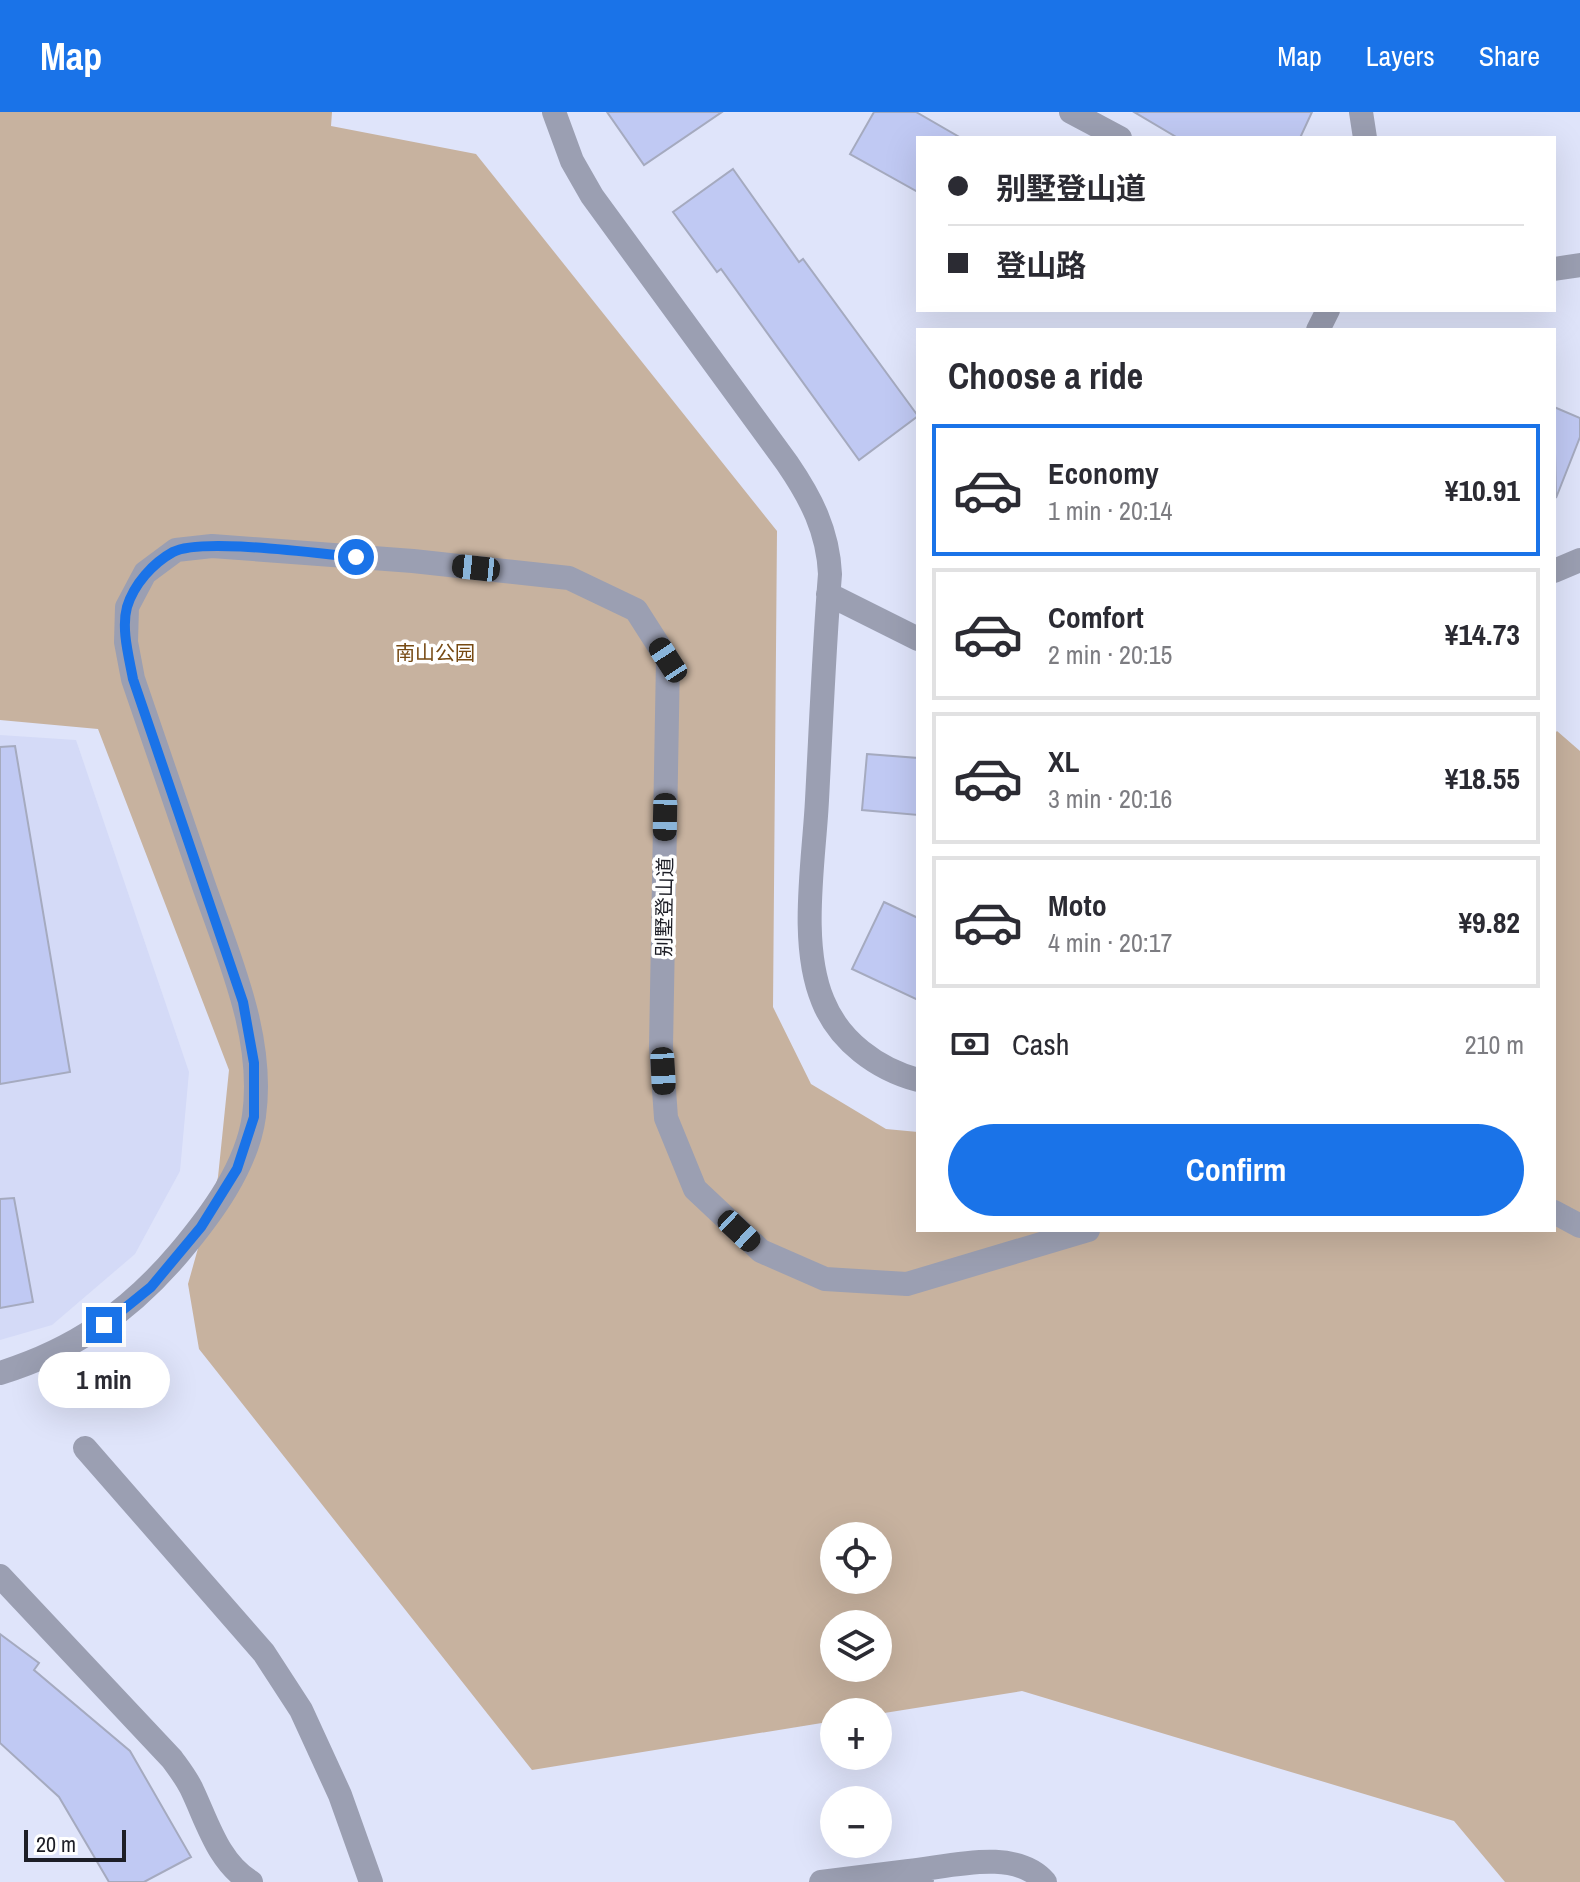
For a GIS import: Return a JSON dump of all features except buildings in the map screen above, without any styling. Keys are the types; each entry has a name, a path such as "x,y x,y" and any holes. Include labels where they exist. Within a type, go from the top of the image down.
{"street":[{"path":"554,112 572,161 592,196 802,485 825,533 829,554 828,594 811,910 814,972 829,1012 853,1044 877,1064 916,1079"},
{"path":"1071,112 1116,136"},
{"path":"1361,112 1365,136"},
{"path":"1556,269 1580,265"},
{"name":"别墅登山道","path":"0,1373 42,1360 92,1332 151,1287 201,1227 237,1169 254,1117 254,1063 243,1002 133,679 126,642 127,607 145,573 176,550 212,546 413,561 569,578 636,610 668,660 661,1047 666,1118 695,1189 761,1251 825,1279 907,1284 1081,1232"},
{"path":"1556,570 1580,560"},
{"path":"828,594 916,638"},
{"path":"1556,1213 1580,1226"},
{"path":"85,1448 264,1653 301,1710 340,1795 371,1882"},
{"path":"0,1576 172,1759 192,1788 212,1836 236,1873 251,1882"},
{"path":"821,1882 918,1876 1000,1862 1025,1866 1045,1882"}],"shaded area":[{"path":"0,735 76,740 189,1072 180,1171 135,1254 52,1325 0,1340"}],"green space":[{"name":"南山公园","path":"0,112 332,112 331,126 476,154 777,531 773,1007 811,1084 886,1129 916,1132 916,1232 1556,1232 1556,732 1580,751 1580,1882 1505,1882 1454,1821 1022,1691 892,1712 892,1698 820,1698 820,1723 532,1770 199,1349 188,1284 218,1177 229,1070 98,729 0,720"}],"route":[{"path":"104,1325 151,1287 201,1227 237,1169 254,1117 254,1063 243,1002 133,679 126,642 127,607 145,573 176,550 212,546 356,557"}]}
